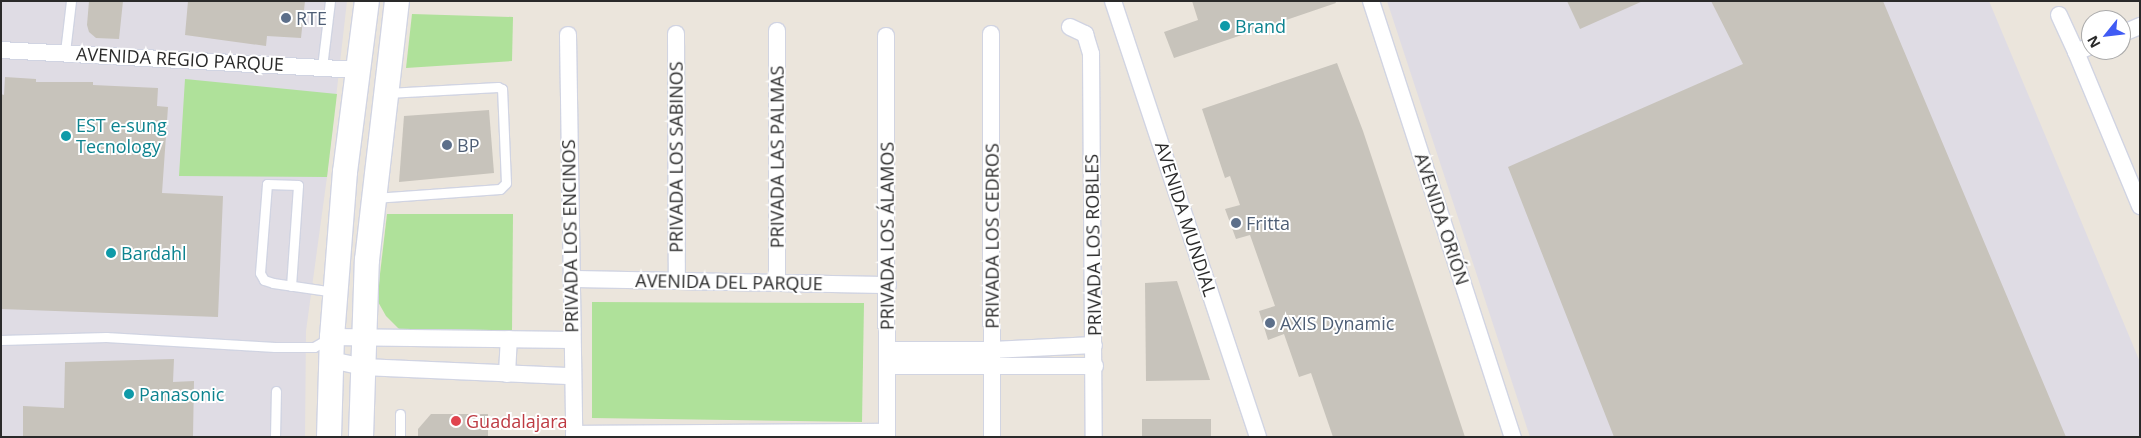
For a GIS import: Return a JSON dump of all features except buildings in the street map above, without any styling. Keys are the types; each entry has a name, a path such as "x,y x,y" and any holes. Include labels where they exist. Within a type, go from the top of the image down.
{"main road":[{"path":"328,437 326,348 335,292 345,172 367,1"},
{"path":"361,437 366,260 397,1"}],"street":[{"name":"AVENIDA MUNDIAL","path":"1113,1 1258,437"},
{"name":"AVENIDA ORIÓN","path":"1370,1 1513,437"},
{"path":"2059,15 2081,45"},
{"name":"PRIVADA LOS ROBLES","path":"1070,27 1085,34 1091,54 1095,366 1094,437"},
{"name":"PRIVADA LAS PALMAS","path":"777,31 777,283"},
{"name":"PRIVADA LOS SABINOS","path":"676,34 677,281"},
{"name":"PRIVADA LOS CEDROS","path":"991,34 992,437"},
{"name":"PRIVADA LOS ENCINOS","path":"568,35 574,435"},
{"name":"PRIVADA LOS ÁLAMOS","path":"886,36 887,434"},
{"name":"AVENIDA REGIO PARQUE","path":"1,50 65,52 358,70"},
{"path":"2088,60 2140,206"},
{"name":"AVENIDA DEL PARQUE","path":"571,279 888,285"},
{"path":"326,348 363,337 572,340"},
{"path":"507,374 509,339"},
{"path":"992,358 1094,345"},
{"path":"326,348 363,367 573,376"},
{"path":"887,358 992,358 1095,366"},
{"path":"574,435 887,434"}],"lane":[{"path":"65,52 70,1"},
{"path":"322,67 330,1"},
{"path":"374,198 500,189 506,183 502,89 498,87 386,93"},
{"path":"291,286 298,185 266,184 260,273 264,280 273,283 291,286 335,292"},
{"path":"1,340 106,337 275,347 326,348"},
{"path":"275,437 276,391"},
{"path":"400,414 400,437"}],"shaded area":[{"path":"1,1 347,1 327,177 306,331 305,437 1,437"},
{"path":"1387,1 1989,1 2140,362 2140,437 1530,437"}],"green space":[{"path":"412,14 513,17 512,61 406,68"},
{"path":"185,79 337,94 327,177 179,176"},
{"path":"387,214 513,214 512,331 399,329 386,316 377,300"},
{"path":"592,302 864,303 862,422 592,418"}],"place":[{"name":"RTE","path":"286,18"},
{"name":"Brand","path":"1225,26"},
{"name":"EST e-sung Tecnology","path":"66,136"},
{"name":"BP","path":"447,145"},
{"name":"Fritta","path":"1236,223"},
{"name":"Bardahl","path":"111,253"},
{"name":"AXIS Dynamic","path":"1270,323"},
{"name":"Panasonic","path":"129,394"},
{"name":"Guadalajara","path":"456,421"}]}
